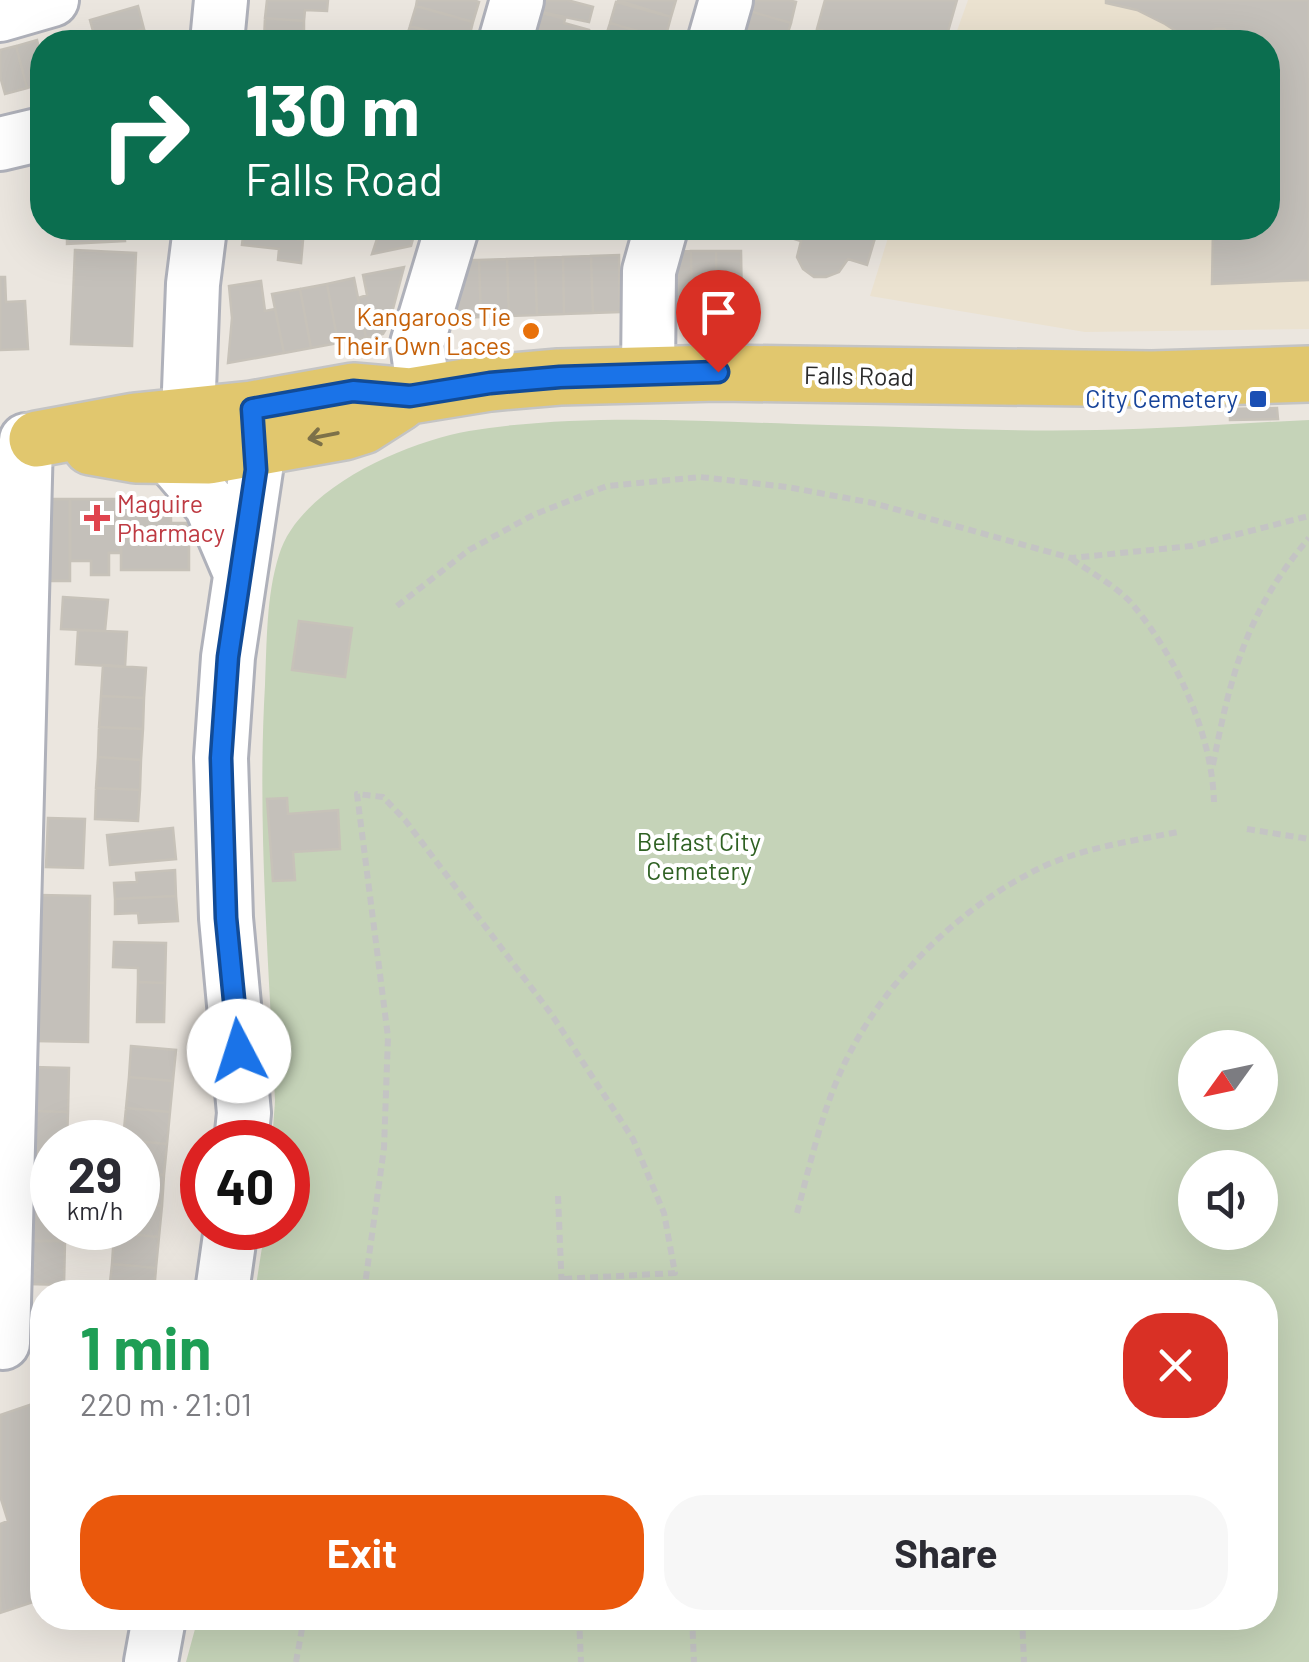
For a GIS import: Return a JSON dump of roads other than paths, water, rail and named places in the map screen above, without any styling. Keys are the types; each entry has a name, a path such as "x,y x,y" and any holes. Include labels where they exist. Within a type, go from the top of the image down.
{"main road":[{"name":"Falls Road","path":"21,440 135,422 179,437 254,429 353,391 417,395 490,383 648,373 1152,379 1309,374"}],"street":[{"path":"218,30 221,0"},
{"path":"508,30 517,0"},
{"path":"717,30 726,0"},
{"path":"0,144 30,137"},
{"path":"198,240 179,437 240,573"},
{"path":"417,395 417,344 448,240"},
{"path":"648,373 649,271 658,240"},
{"path":"243,1120 226,918 221,758 228,657 254,493 254,429"},
{"path":"3,1343 21,440"},
{"path":"224,1280 228,1250"},
{"path":"150,1662 156,1630"}],"place":[{"name":"Kangaroos Tie Their Own Laces","path":"531,331"},
{"name":"City Cemetery","path":"1258,399"},
{"name":"Maguire Pharmacy","path":"97,518"}],"park label":[{"name":"Belfast City Cemetery","path":"699,856"}]}
